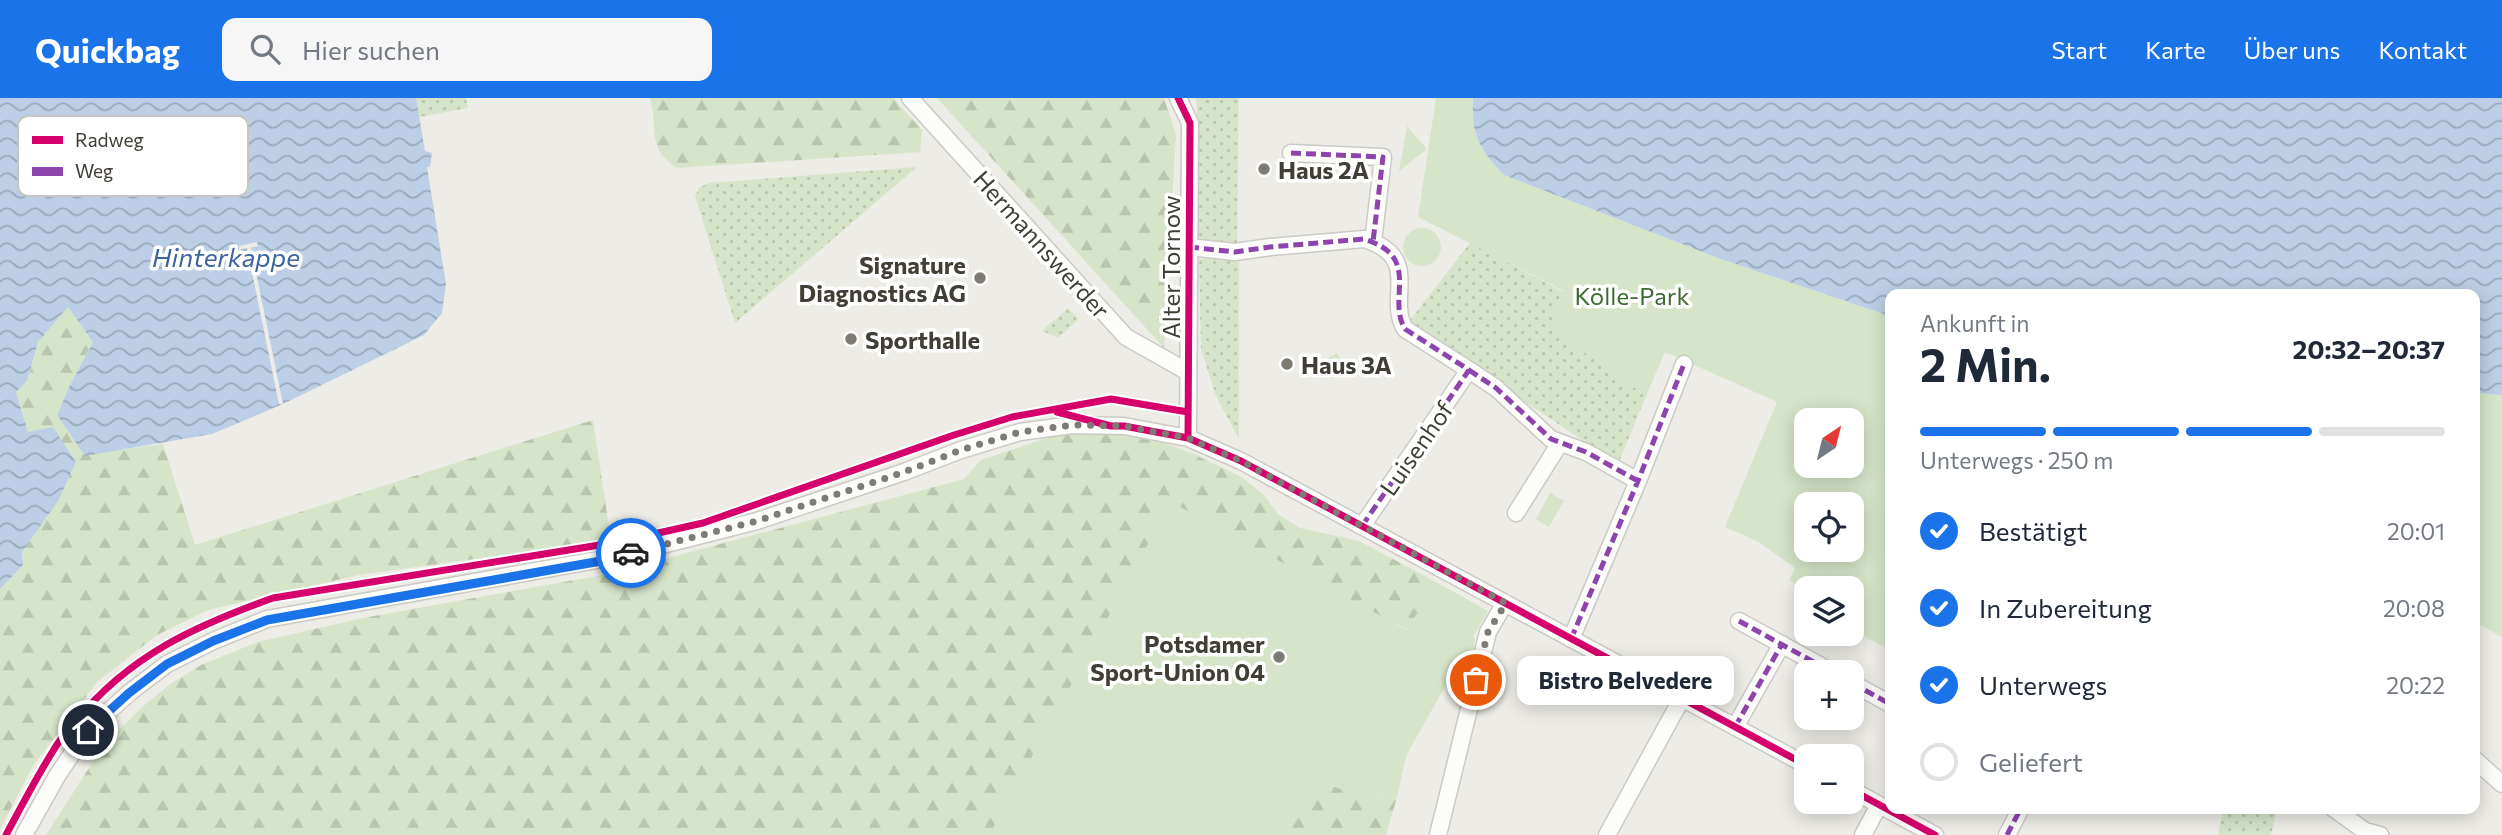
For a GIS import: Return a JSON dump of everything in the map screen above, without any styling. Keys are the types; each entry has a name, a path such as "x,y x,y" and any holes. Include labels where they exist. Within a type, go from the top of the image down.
{"street":[{"name":"Hermannswerder","path":"910,98 1126,337 1188,372"},
{"name":"Alter Tornow","path":"1178,98 1190,123 1188,438"},
{"path":"1291,153 1383,157 1373,242"},
{"path":"1189,247 1235,252 1364,239 1373,242 1386,250 1398,268 1401,278 1401,322 1405,329 1496,388 1544,434 1586,452 1638,481"},
{"path":"1571,639 1684,364"},
{"name":"Luisenhof","path":"1362,526 1469,370"},
{"path":"24,835 57,776 88,730 129,693 167,664 213,641 267,620 610,559 757,521 1020,432 1072,425 1124,426 1188,438 1241,461 1794,759"},
{"path":"1516,513 1560,443"},
{"path":"1438,835 1488,632 1506,603"},
{"path":"1739,621 1811,660"},
{"path":"1735,727 1782,644"},
{"path":"1864,689 1885,701"},
{"path":"1607,835 1682,698"},
{"path":"2480,764 2502,784"},
{"path":"1864,797 1885,808"},
{"path":"1863,835 1879,805"},
{"path":"1896,814 1935,835"},
{"path":"2007,835 2018,814"},
{"path":"2341,814 2365,831 2380,835"}],"green space":[{"path":"416,98 466,98 468,108 419,117"},
{"path":"650,98 893,98 922,130 920,152 677,168 667,160 657,145"},
{"path":"937,98 1164,98 1176,135 1164,348"},
{"path":"1196,98 1239,98 1237,246 1199,245"},
{"name":"Kölle-Park","path":"1436,98 1473,98 1473,122 1478,141 1504,175 1718,258 1885,314 1885,647 1864,636 1864,576 1794,576 1794,583 1789,580 1795,568 1757,541 1725,527 1777,402 1665,352 1646,396 1550,328 1564,291 1418,217"},
{"path":"1407,126 1427,149 1399,171"},
{"path":"917,167 735,323 695,196 700,187 709,183"},
{"path":"1422,228 1435,234 1441,247 1435,260 1422,266 1409,260 1403,247 1409,234"},
{"path":"1470,243 1564,292 1551,328 1646,396 1618,464 1408,323"},
{"path":"1199,259 1239,259 1239,439 1216,396 1201,349"},
{"path":"68,307 93,342 70,385 85,455 163,444 195,545 593,420 611,540 359,575 208,610 157,635 97,682 33,766 0,829 0,589 23,565 22,552 58,501 28,432 16,392 27,381 38,342"},
{"path":"1068,308 1079,319 1058,338 1042,331"},
{"path":"1337,353 1347,369 1331,379 1321,363"},
{"path":"2480,393 2502,395 2502,637 2480,625"},
{"path":"1089,431 1153,439 1191,453 1240,476 1263,494 1278,514 1300,528 1359,541 1436,582 1408,630 1397,624 989,835 46,835 103,746 141,708 169,685 201,665 258,642 363,618 608,574 964,479 981,460 1047,438"},
{"path":"1550,493 1564,501 1549,527 1536,519"},
{"name":"Potsdamer Sport-Union 04","path":"1171,502 1407,630 1436,582 1488,611 1473,637 1475,639 1467,678 1452,674 1406,756 1397,797 1363,798 1316,779 1283,835 989,835"},
{"path":"1316,779 1363,798 1397,797 1386,835 1283,835"},
{"path":"2222,814 2276,814 2271,835 2218,835"}],"water":[{"name":"Hinterkappe","path":"0,98 416,98 425,151 432,153 430,167 427,167 446,284 442,313 424,335 283,404 212,434 85,456 57,415 93,342 68,307 38,342 27,381 16,392 28,432 53,427 76,462 58,501 22,552 23,565 0,589"},
{"path":"1473,98 2502,98 2502,395 2480,393 2480,289 1885,289 1885,314 1718,258 1504,175 1478,141"}],"pier":[{"path":"257,242 258,246 251,248 283,404 279,404 247,248 239,250 239,246"}],"marked path":[{"path":"1291,153 1383,157 1373,242"},
{"path":"1189,247 1235,252 1364,239 1382,247 1393,256 1400,279 1400,317 1405,329 1469,370 1362,526"},
{"path":"1571,639 1684,364"},
{"path":"1469,370 1496,388 1551,439 1586,452 1638,481"},
{"path":"1739,621 1810,660"},
{"path":"1735,727 1782,644"},
{"path":"1864,690 1885,701"},
{"path":"2007,835 2018,814"}],"cycle path":[{"path":"1178,98 1190,123 1188,438"},
{"path":"6,835 58,743 97,698 119,678 141,660 191,632 273,598 618,542 703,523 1012,417 1111,399 1188,412"},
{"path":"1057,412 1111,426 1188,438 1241,461 1794,759"},
{"path":"1864,797 1885,808"},
{"path":"1896,814 1935,835"}],"way so far":[{"path":"631,553 757,521 1020,432 1072,425 1124,426 1188,438 1241,461 1506,603 1488,632 1476,680"}],"place":[{"name":"Haus 2A","path":"1264,169"},
{"name":"Signature Diagnostics AG","path":"980,278"},
{"name":"Sporthalle","path":"851,339"},
{"name":"Haus 3A","path":"1287,364"},
{"name":"Potsdamer Sport-Union 04","path":"1279,657"},
{"name":"Bistro Belvedere","path":"1476,680"}],"route":[{"path":"88,730 129,693 167,664 213,641 267,620 601,561 631,553"}]}
